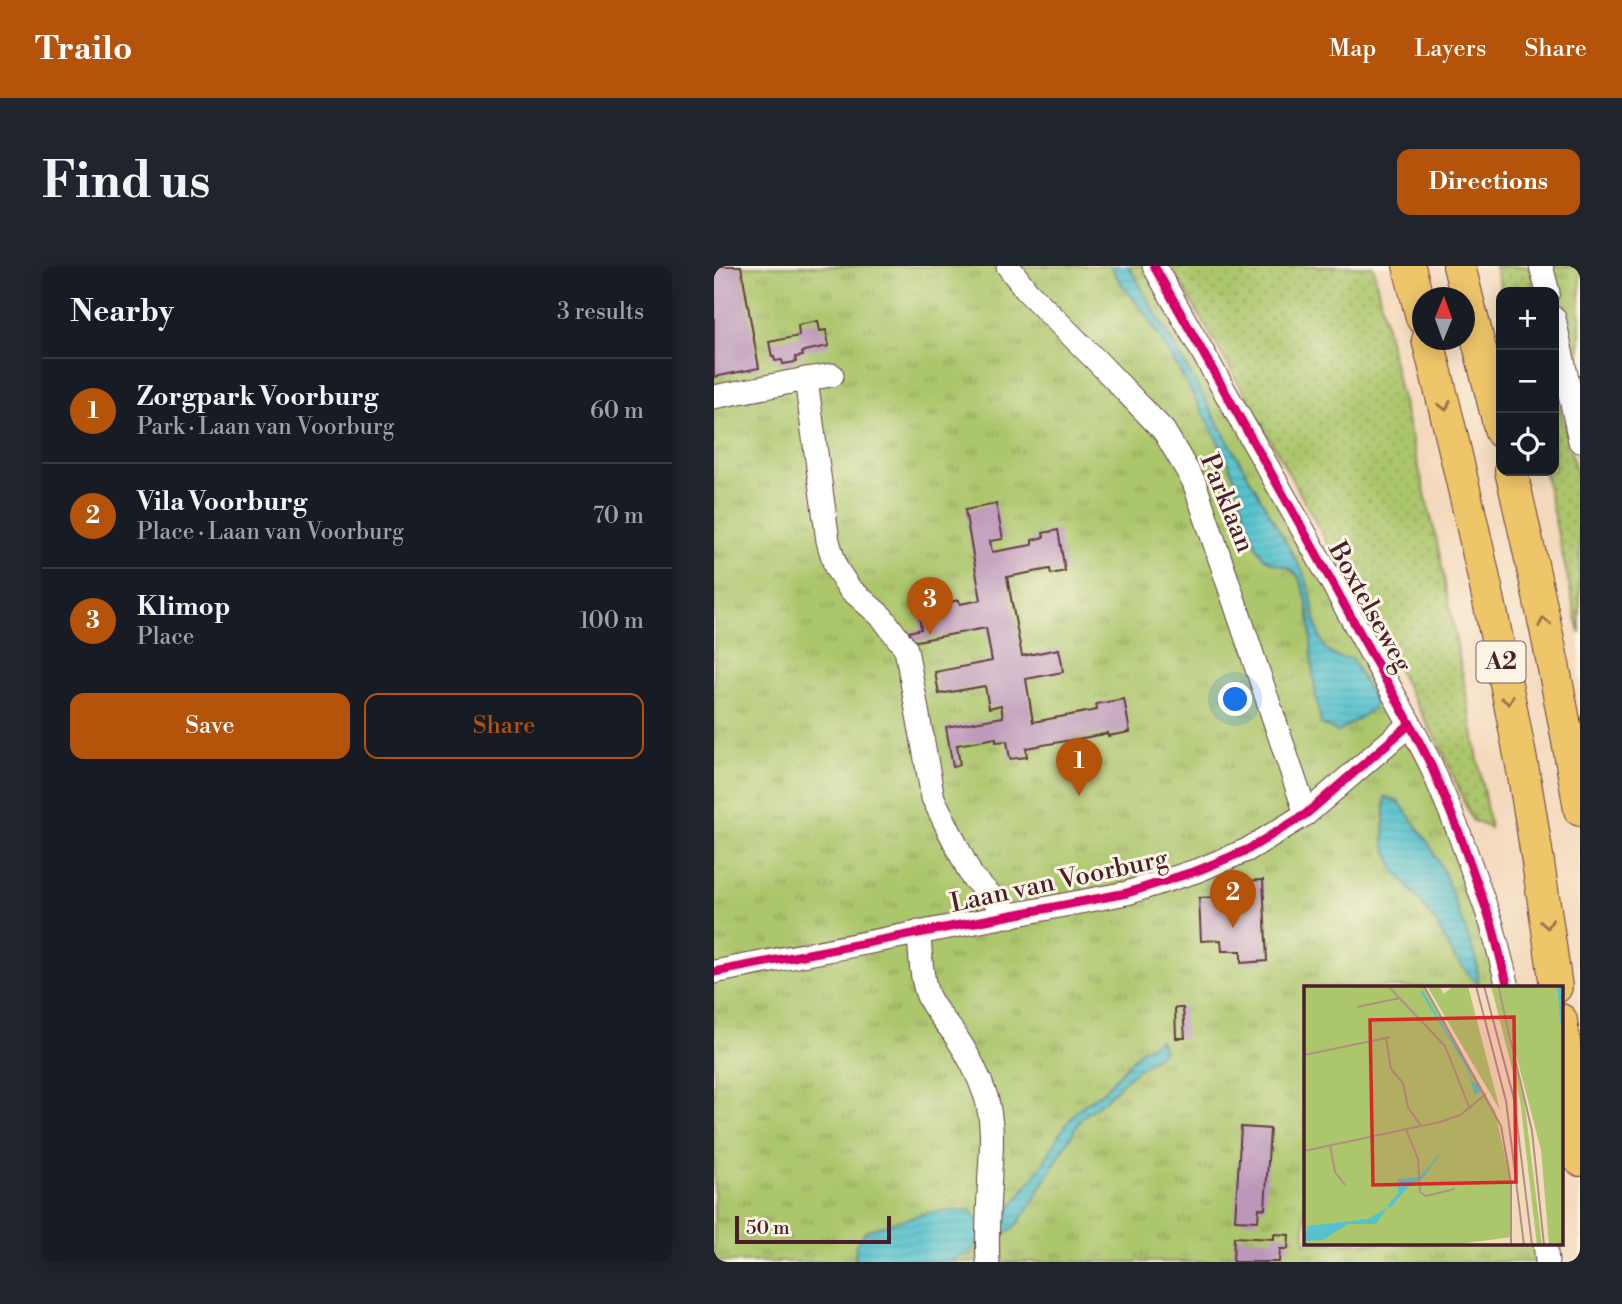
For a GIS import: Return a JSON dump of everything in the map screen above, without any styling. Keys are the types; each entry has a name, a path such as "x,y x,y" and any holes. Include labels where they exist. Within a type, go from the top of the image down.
{"highway":[{"path":"1409,266 1415,287"},
{"path":"1459,266 1496,413"},
{"name":"A2","path":"1431,350 1480,562 1520,759 1556,986"},
{"name":"A2","path":"1512,476 1535,578 1580,810"},
{"path":"1562,1027 1580,1160"}],"street":[{"name":"Parklaan","path":"1008,266 1027,291 1164,431 1194,482 1306,814"},
{"name":"Boxtelseweg","path":"1154,266 1430,762 1492,925 1508,986"},
{"path":"1541,266 1547,287"},
{"path":"1559,342 1580,441"},
{"path":"714,397 832,376"},
{"path":"806,379 828,541 836,568 849,589 882,617 906,649 933,798 972,877 1011,916"},
{"name":"Laan van Voorburg","path":"714,972 1126,893 1199,870 1247,849 1306,814 1410,724"},
{"name":"Laan van Voorburg","path":"919,932 920,957 927,994 972,1063 990,1115 992,1140 988,1254"},
{"path":"1545,1244 1547,1262"}],"green space":[{"path":"714,266 1154,266 1430,763 1500,986 1304,986 1304,1244 1545,1244 1547,1262 714,1262"},
{"path":"1171,266 1373,266 1437,542 1490,828 1472,820 1442,750"},
{"path":"1495,266 1529,266 1534,287 1501,287"},
{"path":"1545,266 1580,266 1580,391 1559,316 1559,287 1551,287"},
{"path":"1559,402 1580,489 1580,634 1545,476 1559,476"}],"water":[{"path":"1111,266 1129,266 1304,574 1316,626 1325,648 1332,655 1351,658 1374,700 1374,708 1338,732 1321,724 1313,677 1309,612 1301,583 1287,567 1269,561 1260,552 1249,528 1230,465 1215,436 1148,318"},
{"path":"1385,797 1400,803 1429,844 1444,873 1476,958 1479,986 1451,952 1437,924 1393,867 1384,842"},
{"path":"1160,1040 1164,1051 1132,1074 1105,1100 1082,1117 1030,1206 1014,1228 994,1239 979,1241 970,1254 951,1262 855,1262 856,1244 867,1230 929,1212 971,1210 979,1224 997,1220 1014,1203 1042,1166 1058,1136 1077,1110 1102,1092 1141,1050"}],"building":[{"path":"714,266 741,266 759,368 714,377"},
{"path":"818,321 820,331 826,330 829,346 804,351 803,356 795,357 796,362 783,364 782,360 775,361 769,342 799,336 798,325"},
{"path":"996,504 1003,539 990,541 992,552 1032,545 1032,540 1044,537 1043,533 1058,530 1065,571 1051,574 1050,569 1007,577 1022,656 1059,649 1062,664 1063,672 1026,679 1033,722 1097,710 1096,704 1124,699 1130,732 1108,736 1107,733 1026,748 1027,757 1010,759 1007,741 996,742 996,738 957,745 960,765 953,767 946,727 1003,717 1001,705 989,708 985,686 939,694 935,672 992,661 986,628 911,642 909,632 921,629 918,609 959,600 960,604 981,600 965,510"},
{"path":"1263,880 1267,961 1241,963 1241,951 1222,951 1221,940 1201,941 1199,898 1219,897 1218,882"},
{"path":"1175,1008 1183,1008 1185,1038 1176,1038"},
{"path":"1241,1127 1270,1129 1265,1209 1259,1208 1258,1221 1235,1220"},
{"path":"1274,1234 1289,1235 1288,1249 1280,1249 1279,1262 1233,1262 1234,1237 1274,1239"}],"cycle path":[{"path":"1154,266 1302,528 1430,763 1458,830 1492,925 1508,986"},
{"path":"714,972 1127,893 1199,870 1247,850 1306,814 1410,724"}],"place":[{"name":"Klimop","path":"930,635"},
{"name":"Zorgpark Voorburg","path":"1079,796"},
{"name":"Vila Voorburg","path":"1233,928"}]}
